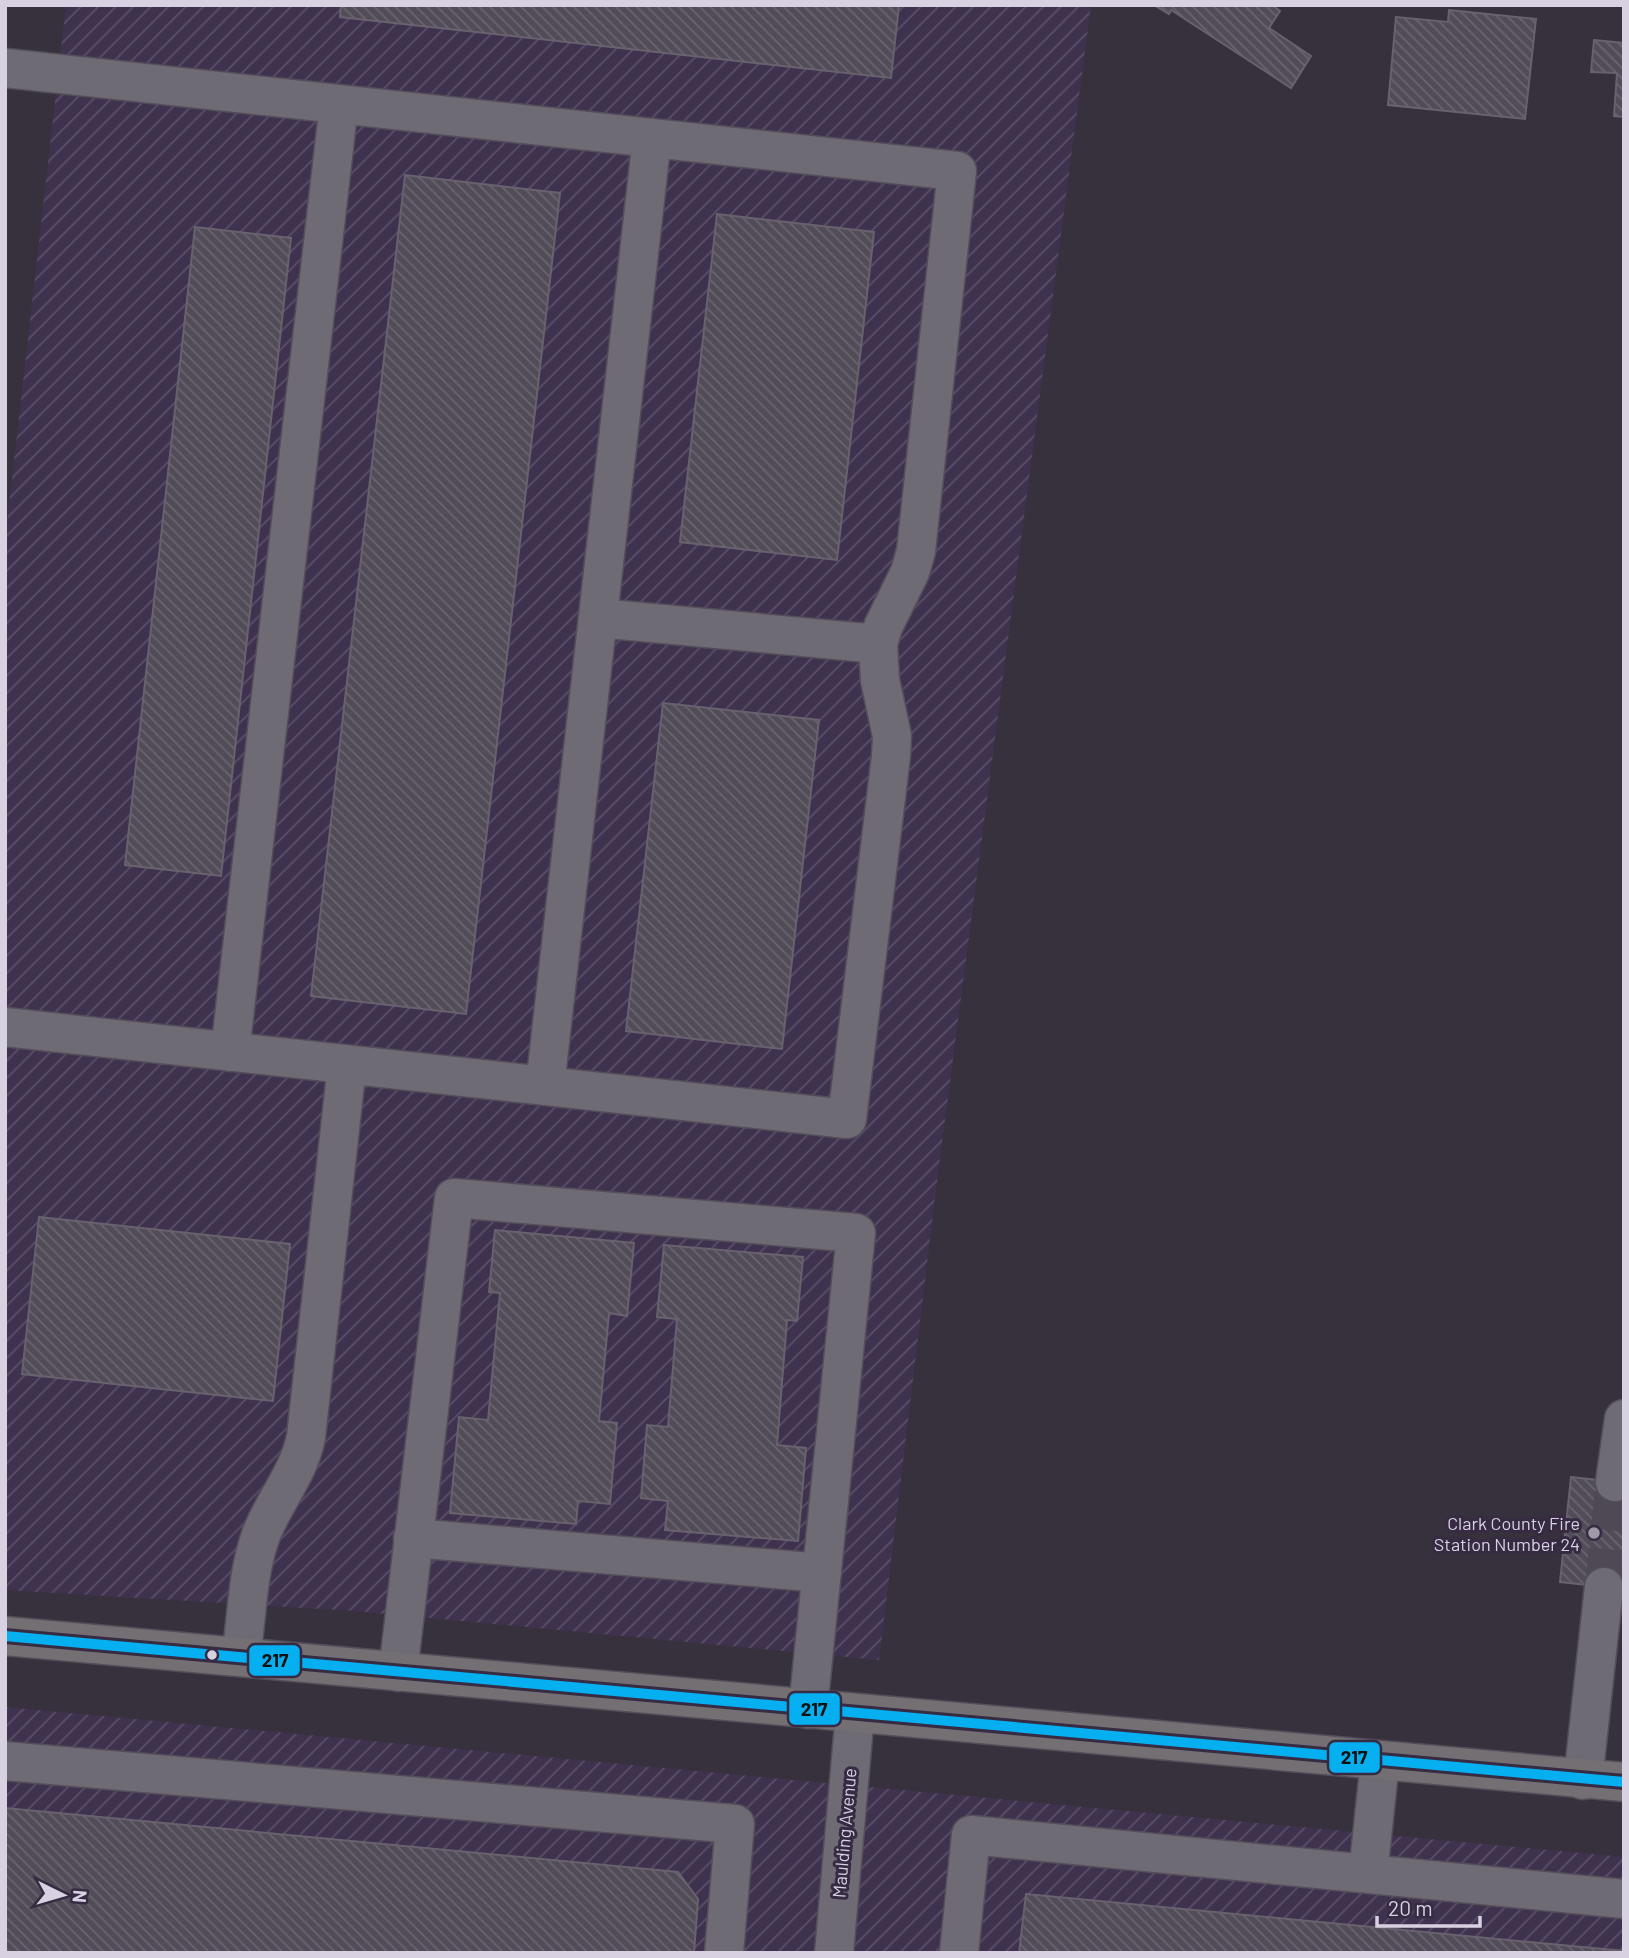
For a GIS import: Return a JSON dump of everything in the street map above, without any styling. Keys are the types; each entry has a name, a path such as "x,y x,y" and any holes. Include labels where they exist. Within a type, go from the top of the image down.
{"main road":[{"path":"5,1636 1624,1782"}],"street":[{"path":"5,68 957,171 915,551 910,572 883,627 878,644 880,680 892,736 891,756 847,1119 5,1027"},
{"path":"230,1052 339,104"},
{"path":"545,1086 652,138"},
{"path":"597,618 878,644"},
{"path":"242,1657 260,1539 303,1454 306,1437 346,1065"},
{"path":"398,1672 454,1198 856,1233 808,1709"},
{"path":"1615,1482 1623,1423"},
{"path":"413,1538 822,1573"},
{"path":"1583,1780 1604,1587"},
{"name":"Maulding Avenue","path":"834,1953 855,1713"},
{"path":"5,1761 735,1824 724,1953"},
{"path":"1368,1874 1380,1761"},
{"path":"959,1953 971,1835 1624,1899"}],"shaded area":[{"path":"66,5 1091,5 937,1181 879,1660 355,1611 5,1590 5,540"},
{"path":"5,1707 1624,1857 1624,1953 5,1953"}],"building":[{"path":"341,5 899,5 891,78 340,17"},
{"path":"1154,5 1272,5 1280,11 1269,28 1311,56 1291,88 1171,10 1169,14"},
{"path":"1449,10 1536,19 1525,119 1388,105 1396,17 1448,22"},
{"path":"1594,40 1624,43 1624,117 1614,116 1617,73 1591,72"},
{"path":"405,175 560,193 466,1014 311,996"},
{"path":"717,214 874,232 837,560 680,542"},
{"path":"195,227 291,238 221,876 125,865"},
{"path":"663,703 819,720 782,1049 626,1031"},
{"path":"39,1217 290,1244 273,1401 22,1374"},
{"path":"495,1230 634,1243 627,1316 609,1313 599,1421 617,1423 610,1504 578,1501 576,1524 450,1513 459,1417 488,1420 500,1293 489,1292"},
{"path":"664,1245 803,1257 797,1321 787,1320 777,1445 806,1448 798,1541 665,1530 668,1501 641,1498 647,1425 668,1427 677,1319 657,1317"},
{"name":"Clark County Fire Station Number 24","path":"1571,1477 1624,1483 1624,1589 1560,1582"},
{"path":"5,1808 678,1872 698,1899 694,1953 5,1953"},
{"path":"1026,1894 1624,1951 1624,1953 1019,1953"}],"tunnel":[{"path":"1604,1587 1615,1482"}],"transit line":[{"name":"217","path":"5,1636 1624,1782"}],"place":[{"name":"Clark County Fire Station Number 24","path":"1594,1533"}]}
